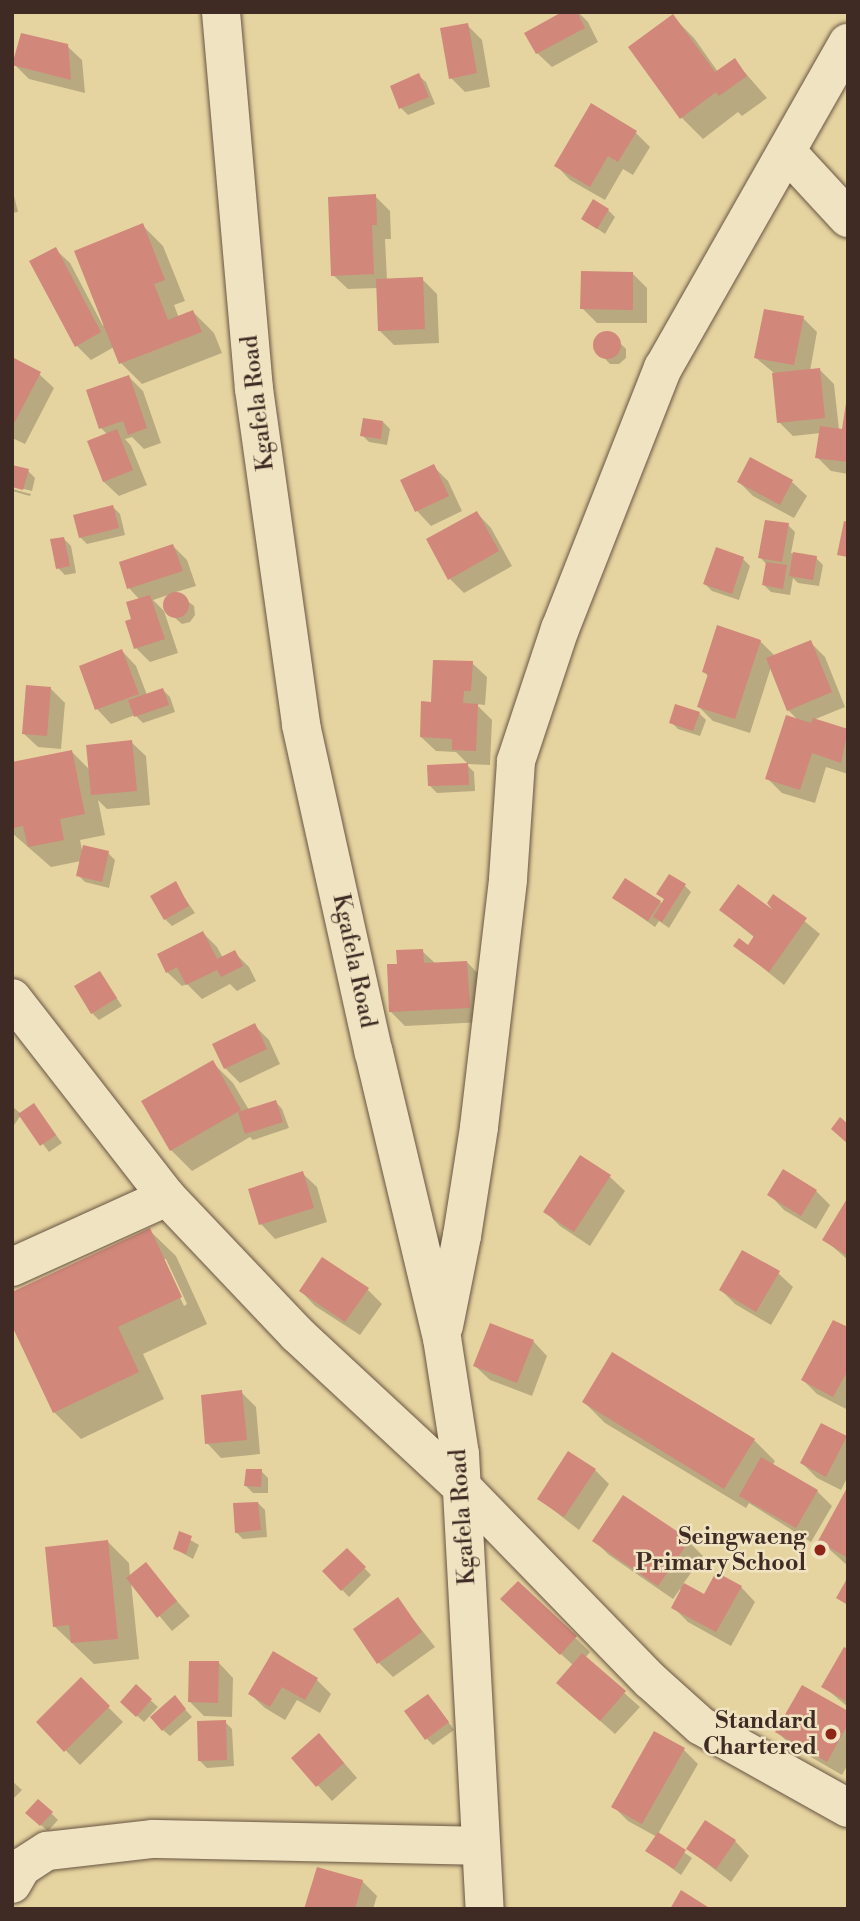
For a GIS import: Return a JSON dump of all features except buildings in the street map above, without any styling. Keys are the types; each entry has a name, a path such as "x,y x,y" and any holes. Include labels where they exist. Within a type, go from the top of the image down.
{"street":[{"name":"Kgafela Road","path":"222,12 254,389 301,725 374,1053 442,1338 463,1488 485,1909"},
{"path":"442,1338 479,1127 508,879 516,761 560,629 663,368 848,43"},
{"path":"787,152 848,218"},
{"path":"12,998 167,1197 297,1334 463,1488 651,1681 701,1726 848,1808"},
{"path":"12,1267 167,1197"},
{"path":"12,1884 22,1867 47,1852 153,1839 481,1846"}],"place":[{"name":"Seingwaeng Primary School","path":"820,1550"},
{"name":"Standard Chartered","path":"831,1734"}]}
